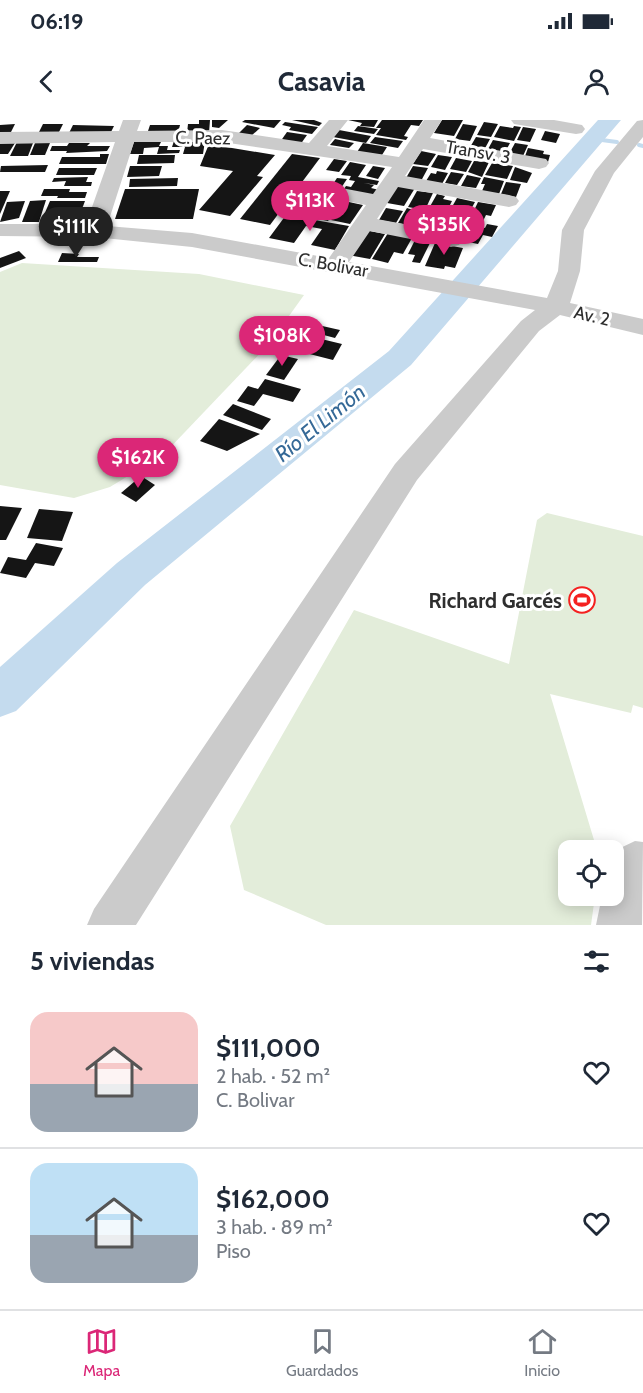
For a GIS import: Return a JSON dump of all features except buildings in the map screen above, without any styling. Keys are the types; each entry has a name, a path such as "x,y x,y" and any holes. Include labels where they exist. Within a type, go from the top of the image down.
{"street":[{"path":"222,136 239,120"},
{"path":"314,149 339,120"},
{"path":"335,266 433,120"},
{"path":"519,120 576,129"},
{"path":"110,925 406,472 530,326 556,308 569,271 573,230 605,171 643,126"},
{"path":"93,231 129,129"},
{"name":"C. Paez","path":"0,138 129,129 222,136 314,149 509,201"},
{"name":"Transv. 3","path":"417,142 539,163"},
{"path":"315,189 379,201"},
{"path":"364,223 451,240"},
{"name":"C. Bolivar","path":"0,230 93,231 192,240 556,308"},
{"path":"569,271 579,294 587,300 637,318"},
{"name":"Av. 2","path":"556,308 637,318"},
{"path":"619,925 629,866 635,863 643,864"}],"green space":[{"path":"22,263 199,274 304,295 269,344 164,454 110,487 74,498 0,485 0,272"},
{"path":"547,513 643,536 643,708 633,705 631,713 550,694 594,840 558,840 558,906 594,906 591,925 326,925 244,890 230,826 354,610 509,664 537,520"}],"waterway":[{"name":"Río El Limón","path":"0,696 131,574 400,358 610,120"},
{"path":"594,139 617,142"},
{"path":"639,145 643,146"}],"place":[{"name":"Richard Garcés","path":"582,600"}]}
